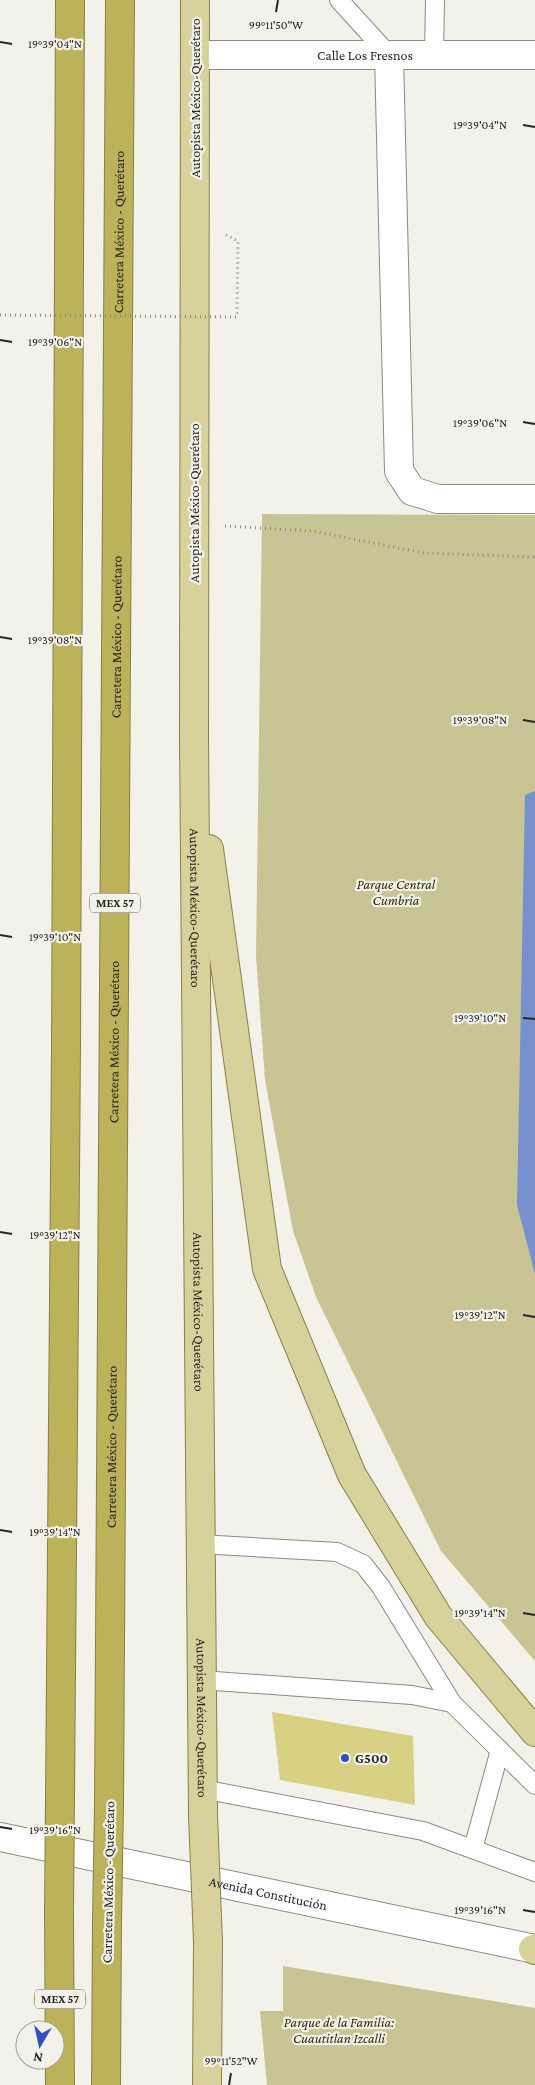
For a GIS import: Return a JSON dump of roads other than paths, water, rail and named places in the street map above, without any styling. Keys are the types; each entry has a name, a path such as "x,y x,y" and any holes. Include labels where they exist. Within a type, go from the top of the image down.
{"highway":[{"name":"MEX 57","path":"60,2085 59,1912 66,1038 70,0"},
{"name":"Carretera México - Querétaro","path":"106,2085 120,0"}],"main road":[{"name":"Autopista México-Querétaro","path":"195,0 194,738 202,1802 208,1942 207,2085"},
{"path":"194,738 267,1269 352,1475 438,1616 535,1732"}],"street":[{"name":"Calle Los Fresnos","path":"195,55 535,55"},
{"path":"389,55 399,471 412,491 438,499 535,499"},
{"name":"Avenida Constitución","path":"0,1837 534,1949"}],"lane":[{"path":"339,0 389,55"},
{"path":"434,55 435,0"},
{"path":"200,1544 337,1552 363,1564 381,1587 452,1703 535,1785"},
{"path":"201,1680 412,1695 452,1703"},
{"path":"473,1849 500,1750"},
{"path":"202,1802 423,1832 535,1872"}],"water":[{"path":"535,791 535,1274 517,1205 525,795"}],"place":[{"name":"G500","path":"345,1758"}],"park label":[{"name":"Parque Central Cumbria","path":"396,892"},
{"name":"Parque de la Familia: Cuautitlan Izcalli","path":"339,2030"}]}
